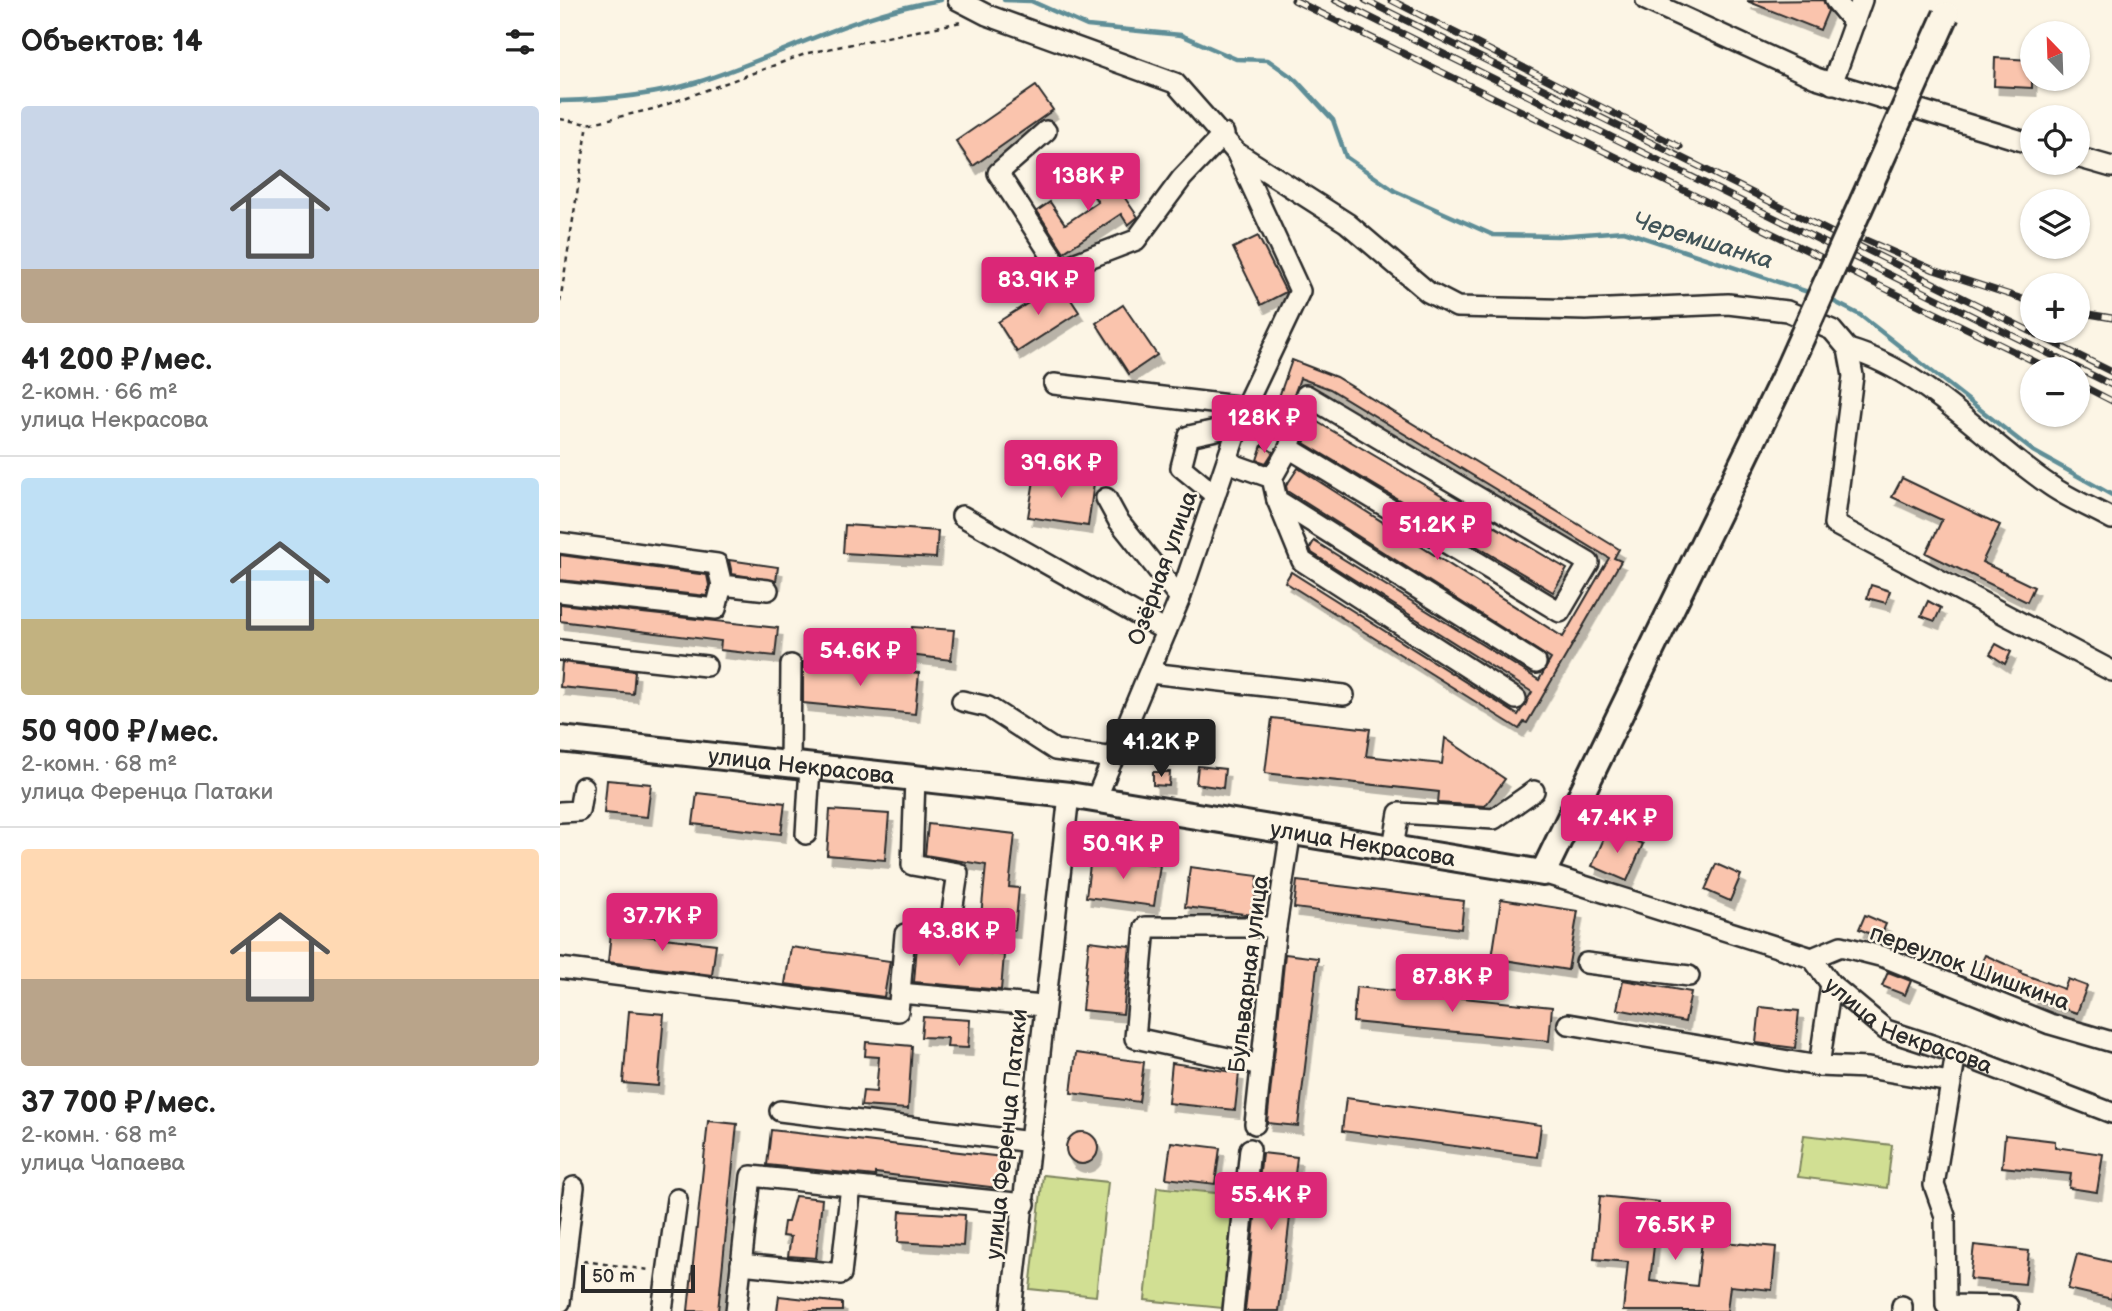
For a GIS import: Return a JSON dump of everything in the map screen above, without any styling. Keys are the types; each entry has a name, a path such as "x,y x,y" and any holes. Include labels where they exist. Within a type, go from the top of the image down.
{"main road":[{"path":"1543,873 1784,375 1950,7"},
{"name":"улица Некрасова","path":"560,739 1069,795 1543,873"}],"street":[{"path":"1646,0 1832,84 2020,140"},
{"path":"1835,0 1854,23"},
{"path":"1832,84 1862,0"},
{"name":"Озёрная улица","path":"972,7 1175,83 1224,134 1236,152 1300,292 1242,416 1180,598 1097,799"},
{"path":"1046,131 998,173 1060,269 1136,240 1182,177 1224,134"},
{"path":"1236,152 1347,223 1428,292 1457,307 1586,310 1728,304 1787,311 1832,330 1849,349 1872,356 1942,400 2052,487 2112,519"},
{"path":"2090,161 2112,167"},
{"path":"1849,349 1853,376 1834,524 2112,671"},
{"path":"1054,384 1242,416"},
{"path":"1289,448 1560,612 1589,563 1306,395 1289,448 1272,478 1277,500 1302,561 1516,699"},
{"path":"1215,495 1181,467 1189,436 1242,416"},
{"path":"1227,462 1272,478"},
{"path":"1106,498 1118,520 1180,598"},
{"path":"1277,500 1536,663"},
{"path":"962,516 1166,631"},
{"path":"560,543 717,565 722,585 716,609 560,592"},
{"path":"722,585 768,590"},
{"path":"560,650 706,666"},
{"path":"791,666 806,834"},
{"path":"1150,673 1343,695"},
{"path":"962,701 988,706 1055,750 1115,758"},
{"path":"560,968 898,1011 905,934 949,931 958,873 912,865 915,778"},
{"path":"560,812 579,811 583,786"},
{"path":"1393,847 1399,813 1494,819 1534,791"},
{"name":"улица Ференца Патаки","path":"1012,1311 1025,1204 1043,1006 1069,795"},
{"name":"Бульварная улица","path":"1255,1124 1276,928 1291,830"},
{"name":"улица Некрасова","path":"1543,873 1812,958 1831,984 1886,1030 1956,1053 2112,1113"},
{"path":"1261,1065 1135,1038 1145,927 1276,928"},
{"name":"переулок Шишкина","path":"1812,958 1841,946 1885,957 2050,1024 2112,1042"},
{"path":"1586,963 1689,976"},
{"path":"1819,1066 1831,984"},
{"path":"900,993 1043,1006"},
{"path":"1568,1024 1819,1066 1868,1068 1950,1082"},
{"path":"1956,1053 1934,1185 1945,1216 1946,1305 2008,1306 2007,1311"},
{"path":"780,1111 1031,1142"},
{"path":"1233,1311 1250,1149"},
{"path":"736,1311 751,1175 1025,1204"},
{"path":"741,1264 841,1274 851,1186"},
{"path":"563,1311 560,1303 574,1187"},
{"path":"662,1311 677,1199"}],"path":[{"path":"560,119 588,124 657,108 808,53 947,26 972,7"},
{"path":"560,302 588,124"},
{"path":"565,1259 667,1272"}],"green space":[{"path":"1804,1135 1892,1145 1887,1188 1798,1177"},
{"path":"1043,1175 1108,1182 1096,1296 1030,1289"},
{"path":"1157,1187 1234,1195 1222,1308 1145,1300"}],"building":[{"path":"1823,0 1828,11 1820,30 1747,1"},
{"path":"1995,58 2020,59 2020,87 1994,86"},
{"path":"1036,86 1053,110 973,166 956,141"},
{"path":"1090,165 1110,193 1118,188 1138,217 1128,225 1121,214 1064,252 1037,211 1050,202 1065,224 1098,202 1078,173"},
{"path":"1258,236 1286,292 1261,305 1233,248"},
{"path":"1060,283 1079,312 1017,352 998,322"},
{"path":"1123,305 1157,355 1129,374 1096,323"},
{"path":"1292,360 1336,377 1619,549 1614,558 1621,561 1527,723 1524,722 1519,729 1285,582 1291,572 1518,715 1532,692 1312,553 1310,548 1314,541 1539,680 1551,659 1287,491 1286,486 1298,468 1563,637 1609,558 1330,389 1300,378 1281,432 1269,425"},
{"path":"1314,420 1567,569 1553,592 1304,443"},
{"path":"1262,445 1273,452 1266,463 1257,460"},
{"path":"1035,474 1094,483 1088,526 1028,517"},
{"path":"1902,478 2000,525 1982,562 2034,587 2027,602 1926,553 1942,520 1892,497"},
{"path":"845,525 938,531 936,558 843,553"},
{"path":"560,555 707,575 707,596 560,580"},
{"path":"729,560 778,567 776,581 732,574"},
{"path":"1871,585 1890,591 1886,603 1867,598"},
{"path":"1928,601 1941,608 1935,621 1921,616"},
{"path":"560,604 778,628 775,656 720,650 721,641 560,621"},
{"path":"912,627 954,630 951,660 909,655"},
{"path":"1996,644 2011,652 2005,664 1990,654"},
{"path":"562,662 635,671 633,694 560,687"},
{"path":"803,662 919,673 915,714 803,703"},
{"path":"1272,718 1370,729 1366,756 1442,764 1445,738 1505,779 1485,806 1438,803 1439,792 1265,773"},
{"path":"1198,766 1225,769 1223,788 1196,784"},
{"path":"1153,772 1170,772 1169,786 1153,785"},
{"path":"607,780 651,784 647,817 604,813"},
{"path":"697,793 785,803 781,834 693,824"},
{"path":"830,810 889,814 885,860 827,855"},
{"path":"928,824 1015,834 1009,887 1019,888 1015,930 980,927 986,865 925,855"},
{"path":"1608,829 1643,844 1627,881 1592,866"},
{"path":"1091,857 1160,865 1154,906 1086,897"},
{"path":"1716,864 1741,875 1730,901 1705,890"},
{"path":"1190,867 1258,876 1253,915 1185,907"},
{"path":"1297,881 1464,901 1461,929 1294,908"},
{"path":"1501,899 1578,911 1568,970 1492,958"},
{"path":"1865,915 1886,924 1880,938 1859,929"},
{"path":"611,932 716,944 712,975 608,962"},
{"path":"1089,941 1130,946 1123,1014 1082,1010"},
{"path":"917,945 1004,955 1001,990 914,982"},
{"path":"791,947 890,961 884,997 785,984"},
{"path":"1285,954 1318,958 1298,1126 1267,1123"},
{"path":"1985,955 2021,971 2020,973 2064,989 2068,979 2087,986 2077,1013 2032,998 2034,993 1978,970"},
{"path":"1888,972 1911,981 1905,995 1882,986"},
{"path":"1623,980 1691,992 1685,1022 1617,1009"},
{"path":"1356,987 1552,1007 1549,1041 1353,1022"},
{"path":"1760,1007 1799,1011 1795,1048 1756,1043"},
{"path":"629,1011 664,1014 658,1086 623,1083"},
{"path":"923,1017 970,1020 968,1048 947,1047 948,1038 921,1037"},
{"path":"866,1042 912,1046 908,1109 861,1106 863,1091 876,1092 879,1057 865,1056"},
{"path":"1076,1053 1144,1062 1139,1102 1071,1093"},
{"path":"1172,1063 1239,1073 1235,1110 1168,1103"},
{"path":"1346,1098 1541,1125 1537,1157 1342,1131"},
{"path":"708,1121 737,1124 718,1311 688,1311"},
{"path":"771,1130 1002,1157 998,1188 875,1173 875,1176 767,1165"},
{"path":"1082,1132 1093,1137 1098,1148 1093,1159 1082,1164 1071,1159 1066,1148 1071,1137"},
{"path":"2005,1135 2055,1141 2055,1147 2103,1154 2097,1192 2069,1188 2071,1174 2002,1167"},
{"path":"1171,1142 1220,1148 1215,1184 1166,1178"},
{"path":"1262,1153 1297,1157 1279,1311 1245,1311"},
{"path":"795,1196 822,1199 816,1258 788,1256 791,1237 782,1236 784,1222 788,1222"},
{"path":"1600,1196 1659,1202 1650,1281 1697,1286 1702,1240 1776,1247 1772,1290 1730,1286 1727,1311 1623,1311 1628,1262 1594,1259"},
{"path":"900,1211 965,1215 963,1246 898,1242"},
{"path":"1974,1245 2029,1251 2025,1284 1970,1279"},
{"path":"2077,1254 2112,1262 2112,1299 2068,1289"},
{"path":"779,1296 842,1303 842,1311 777,1311"}],"waterway":[{"name":"Черемшанка","path":"560,101 595,100 681,87 728,72 848,25 909,6 941,0"},
{"name":"Черемшанка","path":"1004,0 1031,1 1087,26 1181,35 1236,59 1268,60 1296,80 1333,120 1346,157 1395,191 1493,235 1558,236 1624,231 1814,294"},
{"name":"Черемшанка","path":"1829,299 1860,315 2033,451 2112,495"}],"railway":[{"path":"1294,0 2025,357"},
{"path":"1335,0 2112,385"},
{"path":"1365,0 2112,372"},
{"path":"1391,0 1680,147"},
{"path":"1852,234 1934,270 2020,298"},
{"path":"2090,314 2112,318"},
{"path":"2090,390 2112,401"}]}
